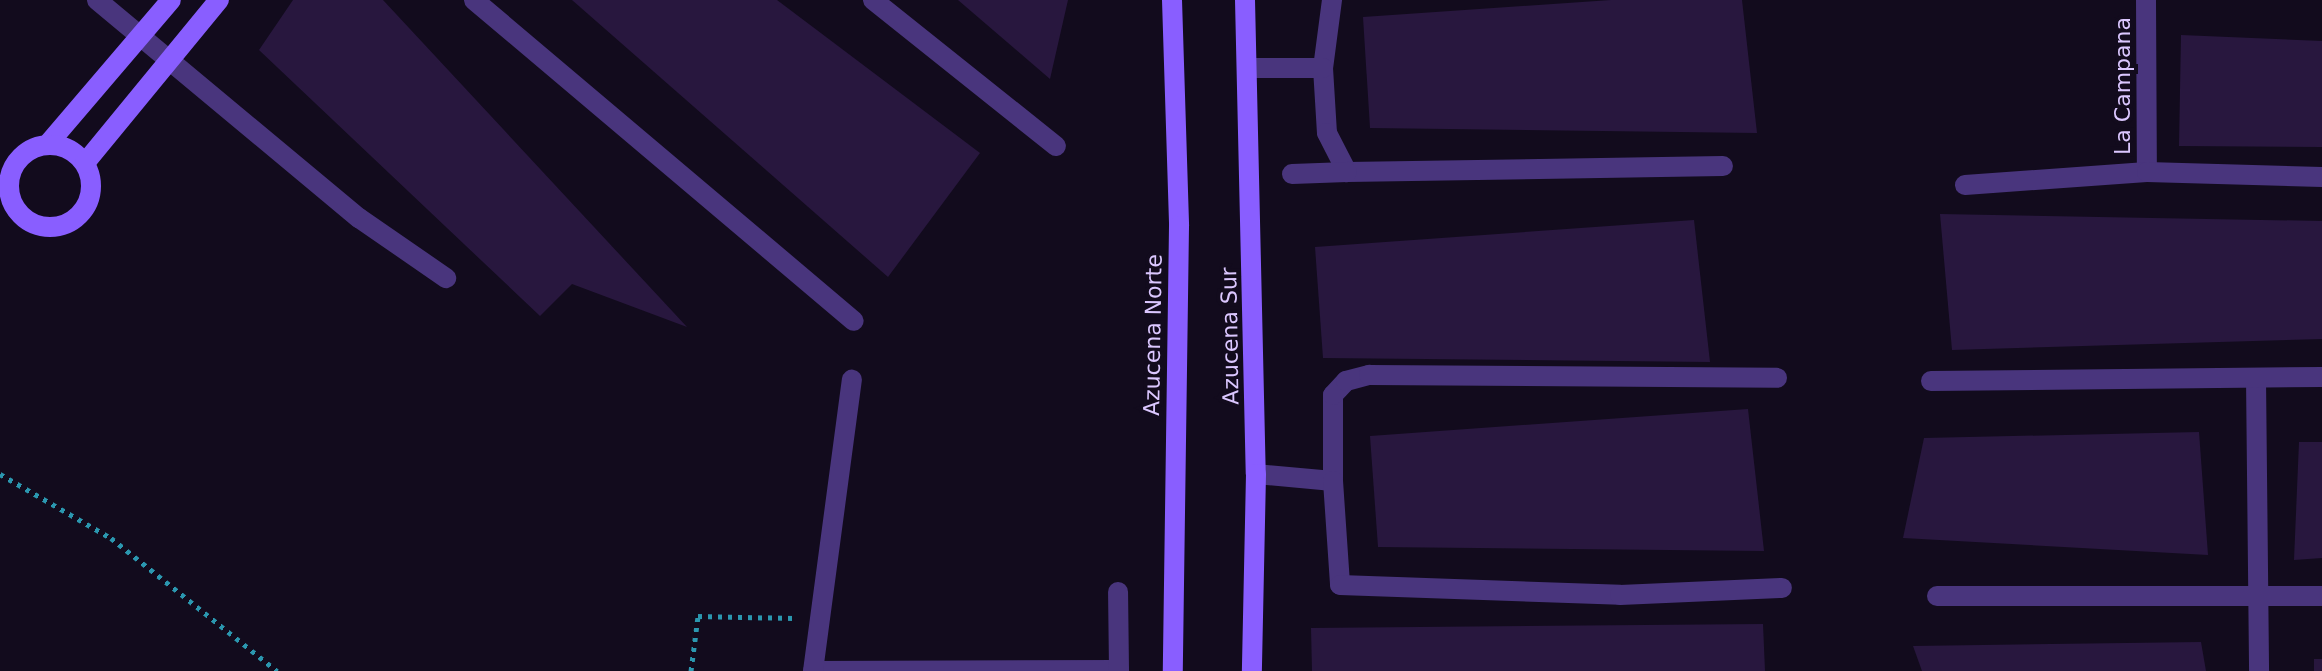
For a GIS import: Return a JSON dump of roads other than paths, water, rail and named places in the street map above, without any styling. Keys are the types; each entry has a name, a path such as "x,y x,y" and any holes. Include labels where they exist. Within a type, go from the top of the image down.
{"street":[{"path":"97,0 359,218 446,278"},
{"path":"48,144 142,38 171,0"},
{"path":"85,163 172,62 219,0"},
{"path":"474,0 854,321"},
{"path":"873,0 1056,146"},
{"name":"Azucena Norte","path":"1172,0 1179,226 1173,671"},
{"name":"Azucena Sur","path":"1245,0 1249,68 1256,474 1252,671"},
{"path":"1332,0 1323,68 1327,133 1347,172"},
{"name":"La Campana","path":"2146,0 2147,172"},
{"path":"1249,68 1323,68"},
{"path":"48,144 63,146 85,163 89,195 72,221 51,228 30,223 14,208 8,187 13,166 28,150 48,144"},
{"path":"1292,174 1723,166"},
{"path":"1965,185 2147,172 2322,177"},
{"path":"1777,378 1369,375 1346,381 1333,395 1333,481 1340,585 1620,595 1782,588"},
{"path":"1931,381 2322,377"},
{"path":"2256,378 2259,671"},
{"path":"852,380 813,671 1119,670 1118,592"},
{"path":"1256,474 1333,481"},
{"path":"1937,596 2322,596"}]}
